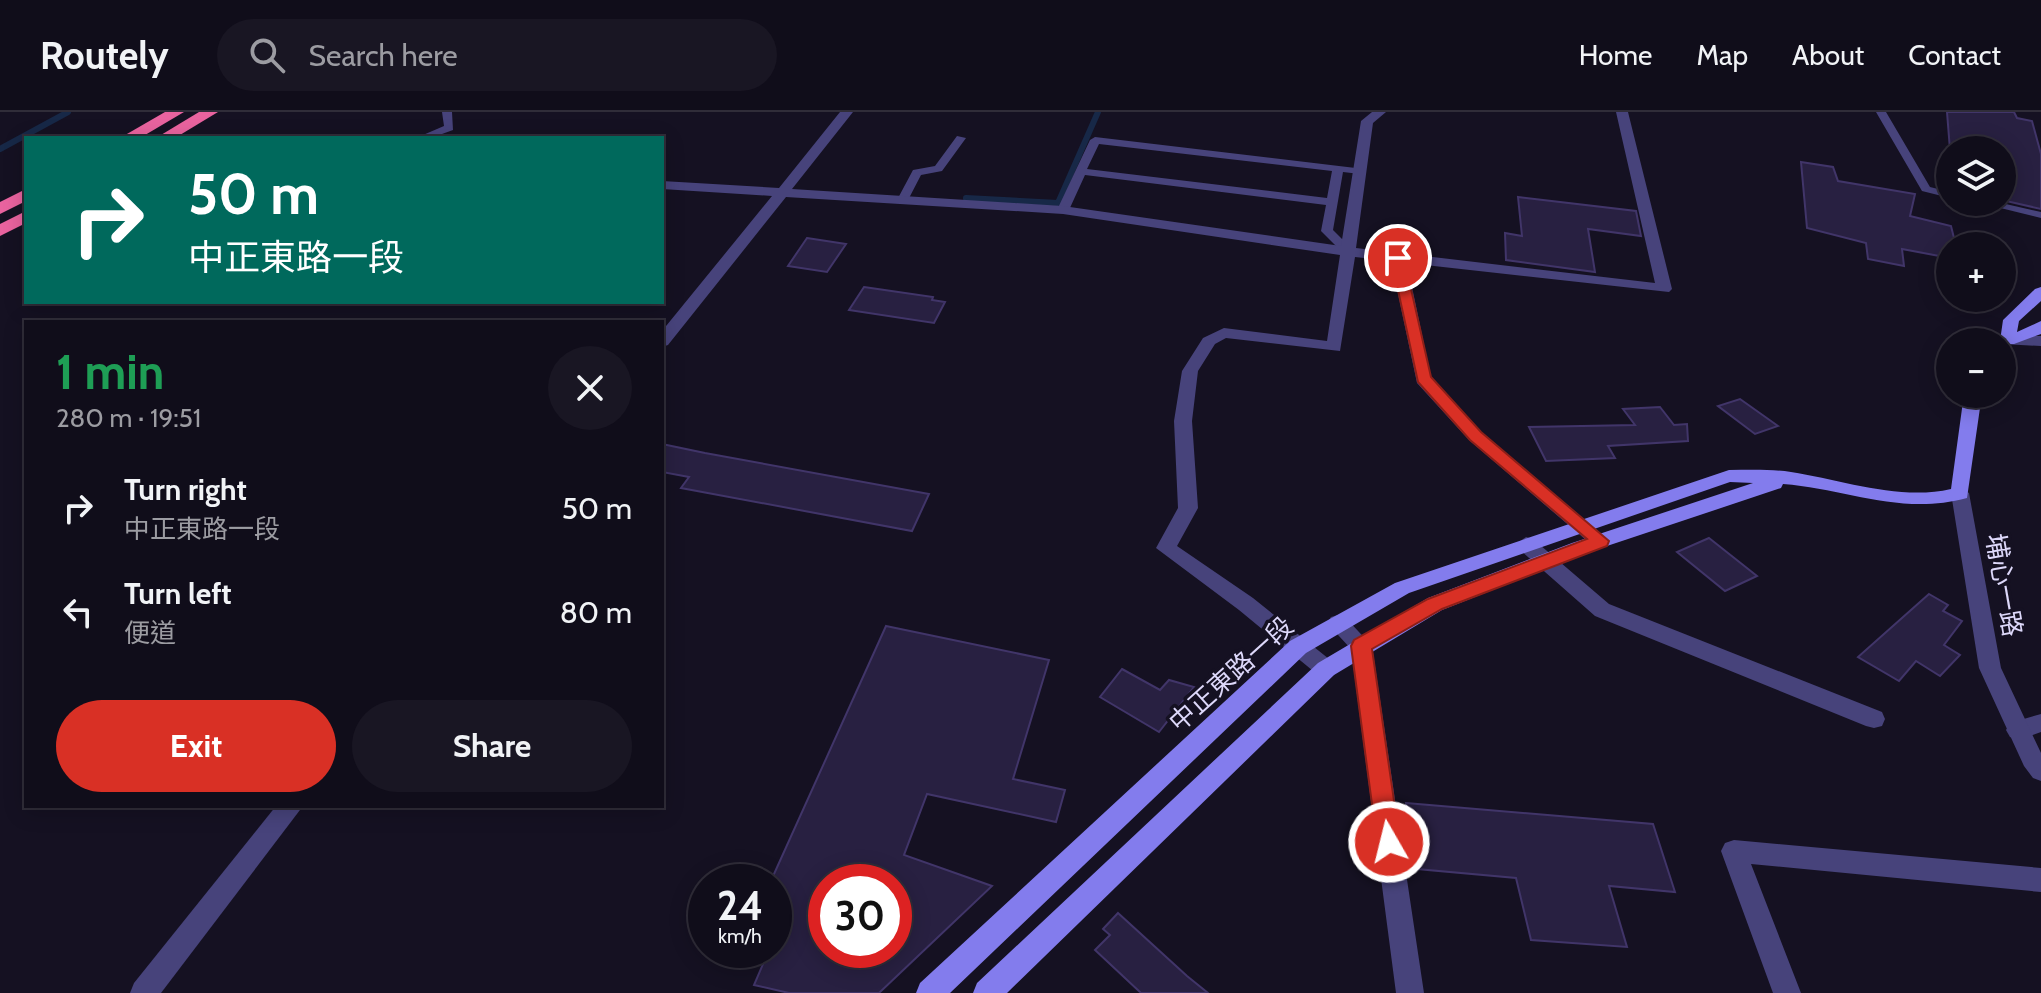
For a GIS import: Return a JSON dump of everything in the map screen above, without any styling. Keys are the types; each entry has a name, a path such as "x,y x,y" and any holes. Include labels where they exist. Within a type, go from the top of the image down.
{"highway":[{"path":"132,136 176,112"},
{"path":"168,136 210,112"},
{"path":"0,209 24,195"},
{"path":"0,231 24,217"}],"main road":[{"path":"2009,328 2011,320 2041,292"},
{"path":"2016,339 2041,326"},
{"path":"987,993 1326,669 1361,646 1435,604 1600,541 1787,478 1902,498 1936,499 1960,493 1971,408"},
{"name":"中正東路一段","path":"930,993 1298,647 1402,588 1526,544 1729,476 1787,478"}],"street":[{"path":"664,340 847,112"},
{"path":"1326,669 1246,604 1166,548 1188,508 1183,421 1190,371 1209,341 1224,333 1334,347 1367,121 1380,112"},
{"path":"664,185 1063,210 1349,252 1664,289 1622,112"},
{"path":"1398,258 1423,379 1475,436 1600,541"},
{"path":"2016,344 2041,343"},
{"name":"埔心一路","path":"1960,493 1990,668 2018,730 2041,771"},
{"path":"1526,544 1602,610 1874,719"},
{"path":"1338,623 1361,646 1410,993"},
{"path":"2018,730 2041,723"},
{"path":"144,993 289,808"},
{"path":"1787,993 1734,851 2041,880"}],"lane":[{"path":"427,136 449,128 447,112"},
{"path":"1881,112 1926,189 1936,192"},
{"path":"903,200 917,172 938,169 961,138"},
{"path":"1063,210 1095,140 1360,171"},
{"path":"1338,169 1327,231 1349,252"},
{"path":"1081,171 1332,202"},
{"path":"2016,209 2041,215"}],"building":[{"path":"1947,112 2014,112 2017,118 2032,121 2041,154 2041,209 2016,203 2016,136 1949,136"},
{"path":"1801,162 1833,167 1838,181 1915,194 1910,216 1951,226 1952,232 1936,232 1936,255 1902,249 1904,266 1868,259 1866,243 1807,228"},
{"path":"1518,197 1636,211 1641,236 1588,229 1595,272 1506,260 1505,233 1522,236"},
{"path":"807,238 846,244 827,272 788,266"},
{"path":"864,287 933,297 932,300 945,302 934,323 849,310"},
{"path":"1740,399 1778,426 1755,434 1718,406"},
{"path":"1660,407 1674,425 1687,424 1688,441 1608,446 1615,458 1546,461 1529,427 1635,425 1623,409"},
{"path":"664,444 929,494 912,531 681,488 689,477 664,472"},
{"path":"1709,538 1757,576 1725,591 1677,552"},
{"path":"1929,594 1948,605 1943,611 1962,621 1944,645 1960,655 1940,676 1916,661 1899,681 1858,657"},
{"path":"886,626 1049,660 1013,779 1065,790 1056,822 927,794 904,855 992,886 912,962 912,864 808,864 808,968 905,968 879,993 789,993 754,985 761,968 792,968 792,864 779,864"},
{"path":"1122,669 1160,690 1169,680 1194,687 1159,732 1100,697"},
{"path":"1406,803 1653,824 1675,892 1609,886 1627,947 1531,940 1516,878 1417,869"},
{"path":"1118,913 1208,993 1141,993 1095,950 1110,935 1103,929"}],"waterway":[{"path":"0,149 68,112"},
{"path":"966,198 1058,203 1098,112"}],"route":[{"path":"1389,842 1361,646 1435,604 1600,541 1475,436 1423,379 1398,258"}]}
